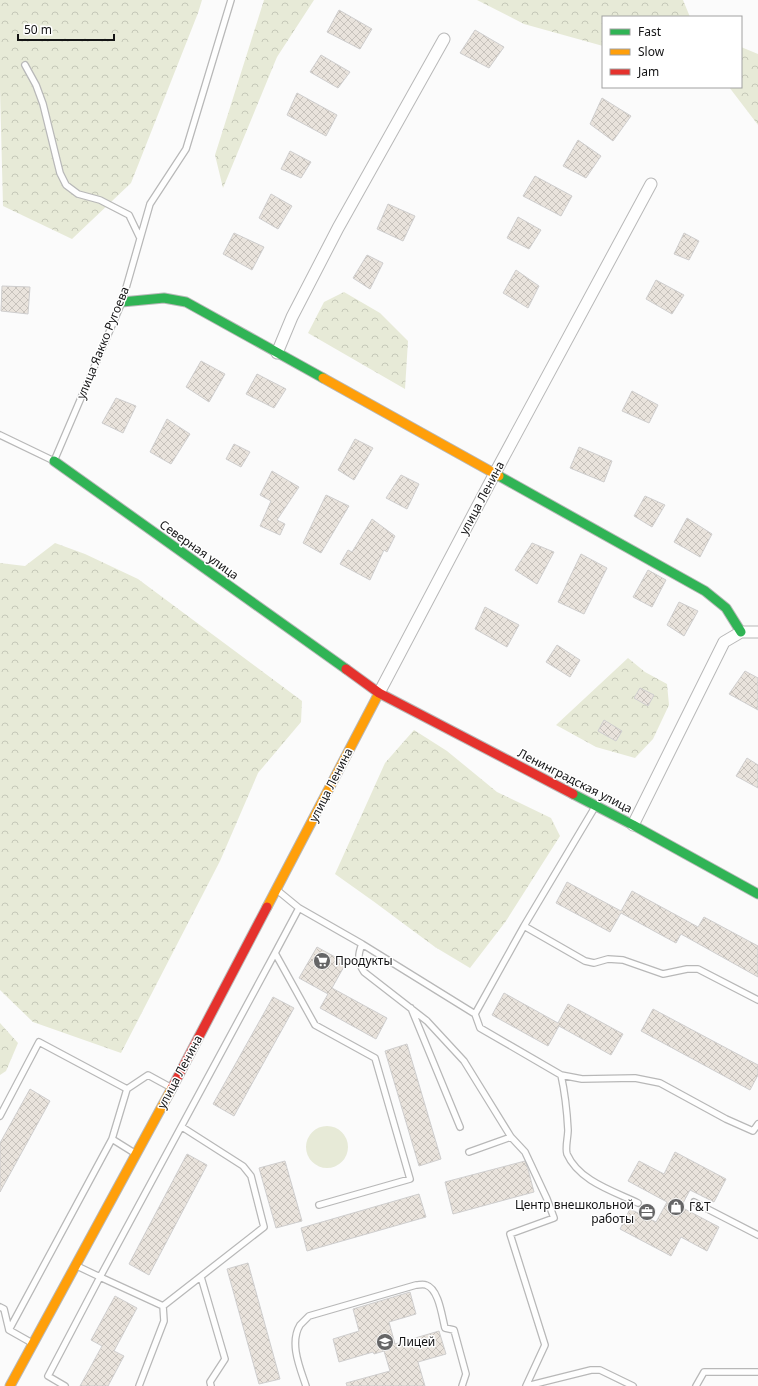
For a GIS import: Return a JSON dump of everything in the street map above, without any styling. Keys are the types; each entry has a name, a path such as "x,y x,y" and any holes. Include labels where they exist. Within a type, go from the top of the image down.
{"street":[{"path":"277,353 292,317 338,228 444,39"},
{"name":"улица Ленина","path":"10,1386 172,1088 495,474 651,184"},
{"path":"122,302 164,298 186,302 705,591 726,608 741,632"},
{"name":"Северная улица","path":"54,462 379,693"},
{"path":"633,825 724,642 741,632 758,632"},
{"name":"Ленинградская улица","path":"379,693 633,825 758,894"}],"lane":[{"name":"улица Яакко Ругоева","path":"54,462 122,302 150,204 186,149 231,0"},
{"path":"25,66 36,84 43,104 60,173 66,185 78,194 100,200 129,215 140,238"},
{"name":"Северная улица","path":"0,435 54,462"},
{"path":"475,1014 524,926 595,806"},
{"path":"277,890 299,908 362,944 475,1014 480,1028 561,1075 582,1079 635,1078 660,1083 726,1119 753,1131 758,1124"},
{"path":"66,1386 48,1376 299,908"},
{"path":"524,926 585,961 594,963 608,959 623,960 663,974 687,969 698,969 758,1000"},
{"path":"362,944 358,954 359,966 364,972 427,1020 464,1062 511,1136 524,1152 545,1193 554,1218 510,1234 545,1345 527,1386"},
{"path":"275,953 315,1025 375,1058 410,1179 319,1205"},
{"path":"411,1008 460,1127"},
{"path":"0,1116 39,1042 127,1089"},
{"path":"9,1330 112,1139 127,1089 148,1075 172,1088"},
{"path":"561,1075 566,1103 568,1132 566,1153 579,1172 600,1185 638,1203"},
{"path":"163,1306 264,1227 251,1176 243,1166 182,1127"},
{"path":"469,1152 511,1136"},
{"path":"112,1139 136,1154"},
{"path":"694,1202 758,1235"},
{"path":"75,1265 163,1306"},
{"path":"202,1277 225,1359 210,1382 211,1386"},
{"path":"306,1386 298,1360 295,1343 300,1326 309,1316 421,1285 426,1285 433,1289 438,1300 445,1328 454,1330 466,1374 462,1386"},
{"path":"139,1386 164,1321 163,1306"},
{"path":"0,1307 4,1309 9,1330 33,1344"},
{"path":"527,1386 591,1370 600,1370 633,1386"},
{"path":"696,1386 704,1372 758,1372"}],"green space":[{"path":"0,0 202,0 131,183 72,239 3,206 0,89"},
{"path":"264,0 314,0 277,57 223,188 215,155"},
{"path":"477,0 683,0 690,16 602,16 602,46 524,24"},
{"path":"742,47 758,54 758,125 730,88 742,88"},
{"path":"344,292 380,313 408,341 405,389 308,333 324,302"},
{"path":"55,543 85,554 138,579 302,701 301,722 258,773 220,861 121,1053 33,1022 0,990 0,563 25,566"},
{"path":"628,658 645,672 667,684 669,705 653,739 635,758 596,747 556,725"},
{"path":"414,730 447,751 497,792 551,818 560,836 506,921 470,968 435,947 335,874 385,763"},
{"path":"0,1023 18,1043 6,1071 0,1075"},
{"path":"323,1126 331,1126 342,1132 348,1143 348,1151 342,1162 331,1168 323,1168 312,1162 306,1151 306,1143 312,1132"}],"building":[{"path":"339,10 372,29 360,49 327,32"},
{"path":"475,30 504,47 489,68 460,53"},
{"path":"321,55 350,72 338,88 310,72"},
{"path":"297,93 337,115 326,136 287,115"},
{"path":"602,98 631,116 613,141 590,124"},
{"path":"578,140 601,156 586,178 563,166"},
{"path":"290,151 311,162 301,178 281,169"},
{"path":"535,176 572,196 561,216 523,196"},
{"path":"271,194 292,206 278,229 259,218"},
{"path":"388,204 415,216 403,241 377,229"},
{"path":"518,217 541,230 529,249 507,238"},
{"path":"234,233 264,247 252,270 223,254"},
{"path":"684,233 699,241 689,260 674,254"},
{"path":"367,255 383,263 370,289 353,278"},
{"path":"516,270 539,286 528,308 503,293"},
{"path":"656,280 684,295 672,314 646,299"},
{"path":"2,286 30,287 28,314 1,311"},
{"path":"201,361 225,374 209,402 186,387"},
{"path":"257,374 286,389 274,408 246,394"},
{"path":"632,391 658,405 649,423 622,411"},
{"path":"116,398 136,406 123,433 102,423"},
{"path":"167,419 190,434 171,464 150,452"},
{"path":"355,439 373,448 354,480 338,470"},
{"path":"234,444 250,452 241,467 226,459"},
{"path":"579,447 612,461 604,482 570,468"},
{"path":"272,471 299,487 277,520 285,524 280,535 260,526 271,501 260,495"},
{"path":"401,475 419,484 407,509 386,498"},
{"path":"326,495 349,506 321,553 303,543"},
{"path":"645,496 665,505 652,527 634,516"},
{"path":"687,518 712,534 700,557 674,542"},
{"path":"372,519 395,536 387,552 384,550 370,580 340,564 348,550 352,552"},
{"path":"532,543 554,552 537,584 515,570"},
{"path":"581,554 607,568 584,614 558,602"},
{"path":"648,570 666,580 652,607 633,597"},
{"path":"679,602 698,611 684,636 667,625"},
{"path":"485,607 519,625 507,647 475,629"},
{"path":"557,645 580,660 570,677 546,662"},
{"path":"745,671 758,678 758,710 729,694"},
{"path":"640,688 654,695 648,706 634,698"},
{"path":"604,720 622,731 616,741 598,731"},
{"path":"747,758 758,765 758,788 736,776"},
{"path":"567,882 621,911 632,891 698,927 704,917 758,946 758,977 681,934 676,943 621,913 610,932 556,903"},
{"path":"317,947 346,963 332,988 387,1018 376,1039 320,1008 328,994 299,978"},
{"path":"504,993 558,1023 568,1004 623,1034 611,1055 559,1026 548,1046 492,1015"},
{"path":"273,997 294,1008 234,1116 213,1104"},
{"path":"653,1009 758,1065 758,1075 750,1090 641,1031"},
{"path":"407,1044 441,1159 419,1166 385,1051"},
{"path":"30,1089 50,1101 0,1192 0,1143"},
{"path":"675,1152 726,1179 714,1202 690,1190 681,1207 719,1227 707,1251 681,1237 671,1256 620,1229 630,1209 656,1222 667,1202 628,1181 639,1161 664,1174"},
{"path":"187,1154 207,1165 149,1275 129,1264"},
{"path":"285,1161 302,1221 276,1228 259,1168"},
{"path":"525,1161 534,1192 453,1214 445,1182"},
{"path":"419,1194 426,1217 307,1251 301,1228"},
{"path":"248,1263 280,1379 259,1384 227,1269"},
{"path":"410,1292 416,1314 389,1322 395,1344 439,1331 446,1354 418,1362 425,1386 347,1386 346,1383 390,1371 384,1351 374,1354 373,1352 339,1362 333,1339 359,1331 353,1309"},
{"path":"115,1296 137,1308 114,1351 124,1356 108,1386 80,1386 102,1346 91,1340"}],"traffic: fast":[{"path":"122,302 164,298 186,302 323,378"},
{"path":"54,461 346,669"},
{"path":"499,476 705,591 726,608 741,632"},
{"path":"573,794 633,825 758,894"}],"traffic: slow":[{"path":"323,378 499,476"},
{"path":"267,907 379,693"},
{"path":"10,1386 172,1088"}],"traffic: jam":[{"path":"346,669 379,693 573,794"},
{"path":"172,1088 267,907"}],"place":[{"name":"Продукты","path":"322,961"},
{"name":"Г&Т","path":"676,1207"},
{"name":"Центр внешкольной работы","path":"647,1212"},
{"name":"Лицей","path":"385,1342"}]}
